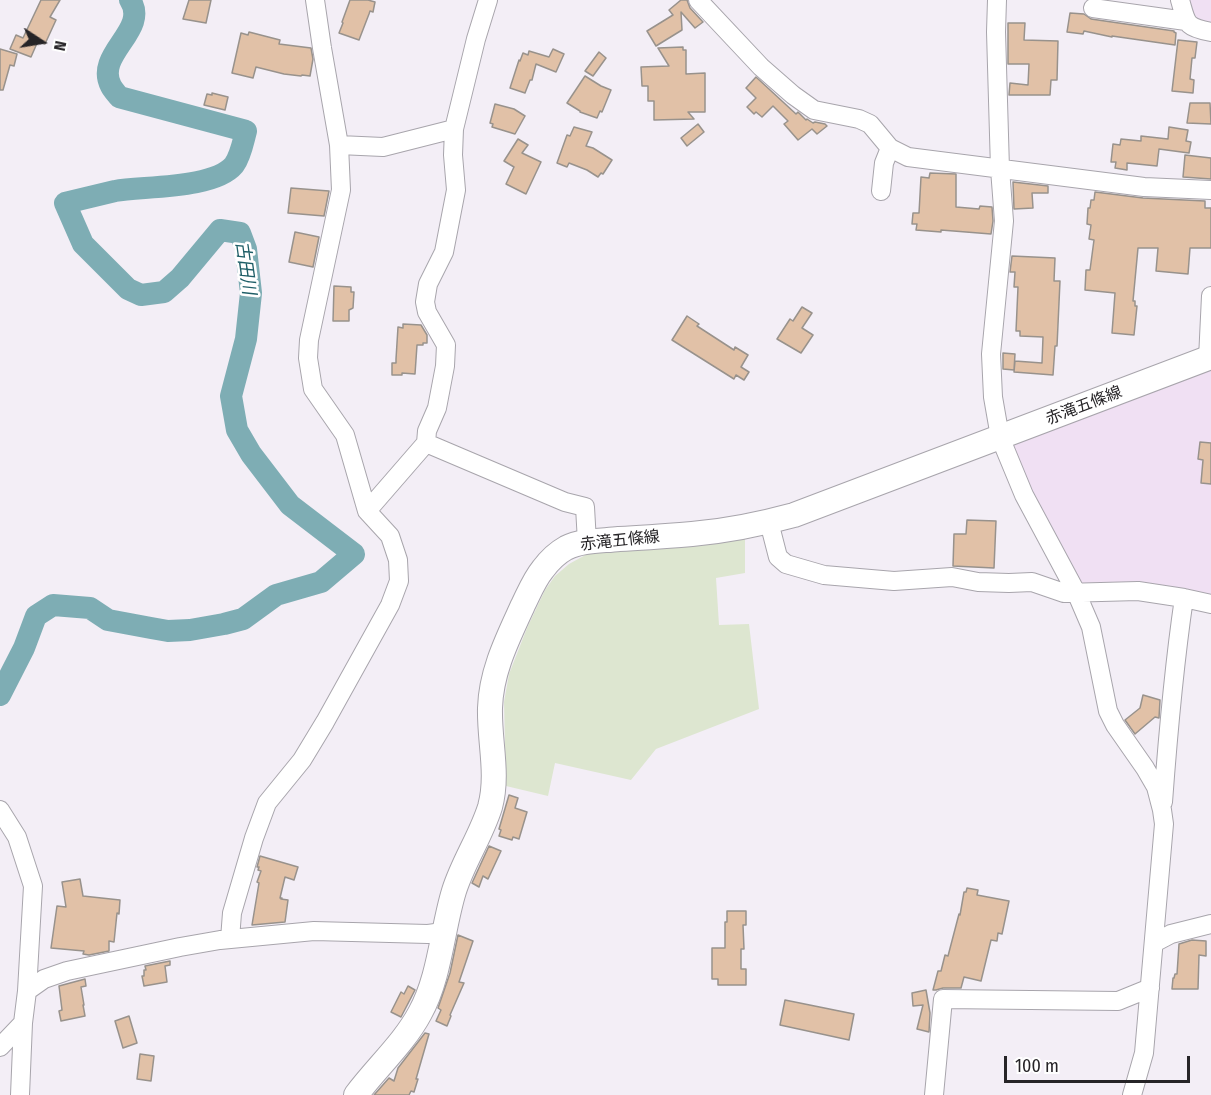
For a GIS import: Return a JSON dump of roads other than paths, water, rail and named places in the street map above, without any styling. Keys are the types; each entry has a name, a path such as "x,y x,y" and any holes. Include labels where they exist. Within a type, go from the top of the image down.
{"main road":[{"name":"赤滝五條線","path":"356,1095 408,1033 430,990 448,910 489,809 493,792 495,778 490,723 492,686 506,641 532,586 542,569 556,554 586,542 692,534 769,522 820,506 1210,358"}],"street":[{"path":"230,939 232,913 267,803 303,760 390,606 399,581 398,560 390,536 367,511 345,435 313,389 308,358 309,340 341,190 339,145 315,0"},
{"path":"367,511 426,443 427,431 436,408 445,366 446,345 426,312 425,302 428,284 444,252 456,190 453,155 454,129 488,0"},
{"path":"698,0 745,51 814,110 859,119 870,124 890,148 908,157 1144,187 1211,190"},
{"path":"997,0 1000,169 1004,221 991,354 993,397 1000,437 1024,495 1076,592 1091,627 1108,711 1156,787 1164,824 1144,1053 1132,1095"},
{"path":"1180,0 1186,21 1192,28 1211,32"},
{"path":"1093,8 1186,21"},
{"path":"339,145 383,147 454,129"},
{"path":"881,190 884,163 890,148"},
{"path":"1210,358 1211,296"},
{"path":"426,443 565,502 585,507 586,542"},
{"path":"769,522 778,557 786,564 824,575 894,581 952,577 978,582 1032,582 1064,593 1138,591 1211,604"},
{"path":"1162,810 1170,706 1185,598"},
{"path":"0,810 17,837 33,886 20,1095"},
{"path":"1154,943 1171,934 1211,924"},
{"path":"27,991 44,979 67,971 230,939 314,930 428,934 443,932"},
{"path":"934,1095 943,999 1118,1001 1150,988"},
{"path":"0,1047 23,1023"}],"waterway":[{"name":"古田川","path":"0,695 24,648 36,616 53,605 90,608 108,620 151,628 168,631 190,630 243,619 276,595 321,582 354,554 290,505 251,454 237,430 231,396 246,339 251,293 246,249 240,233 220,230 180,278 164,292 141,295 128,289 83,244 65,203 115,191 178,185 211,178 224,173 234,165 242,148 246,131 119,97 111,86 108,74 110,63 133,22 134,11 130,0"}]}
